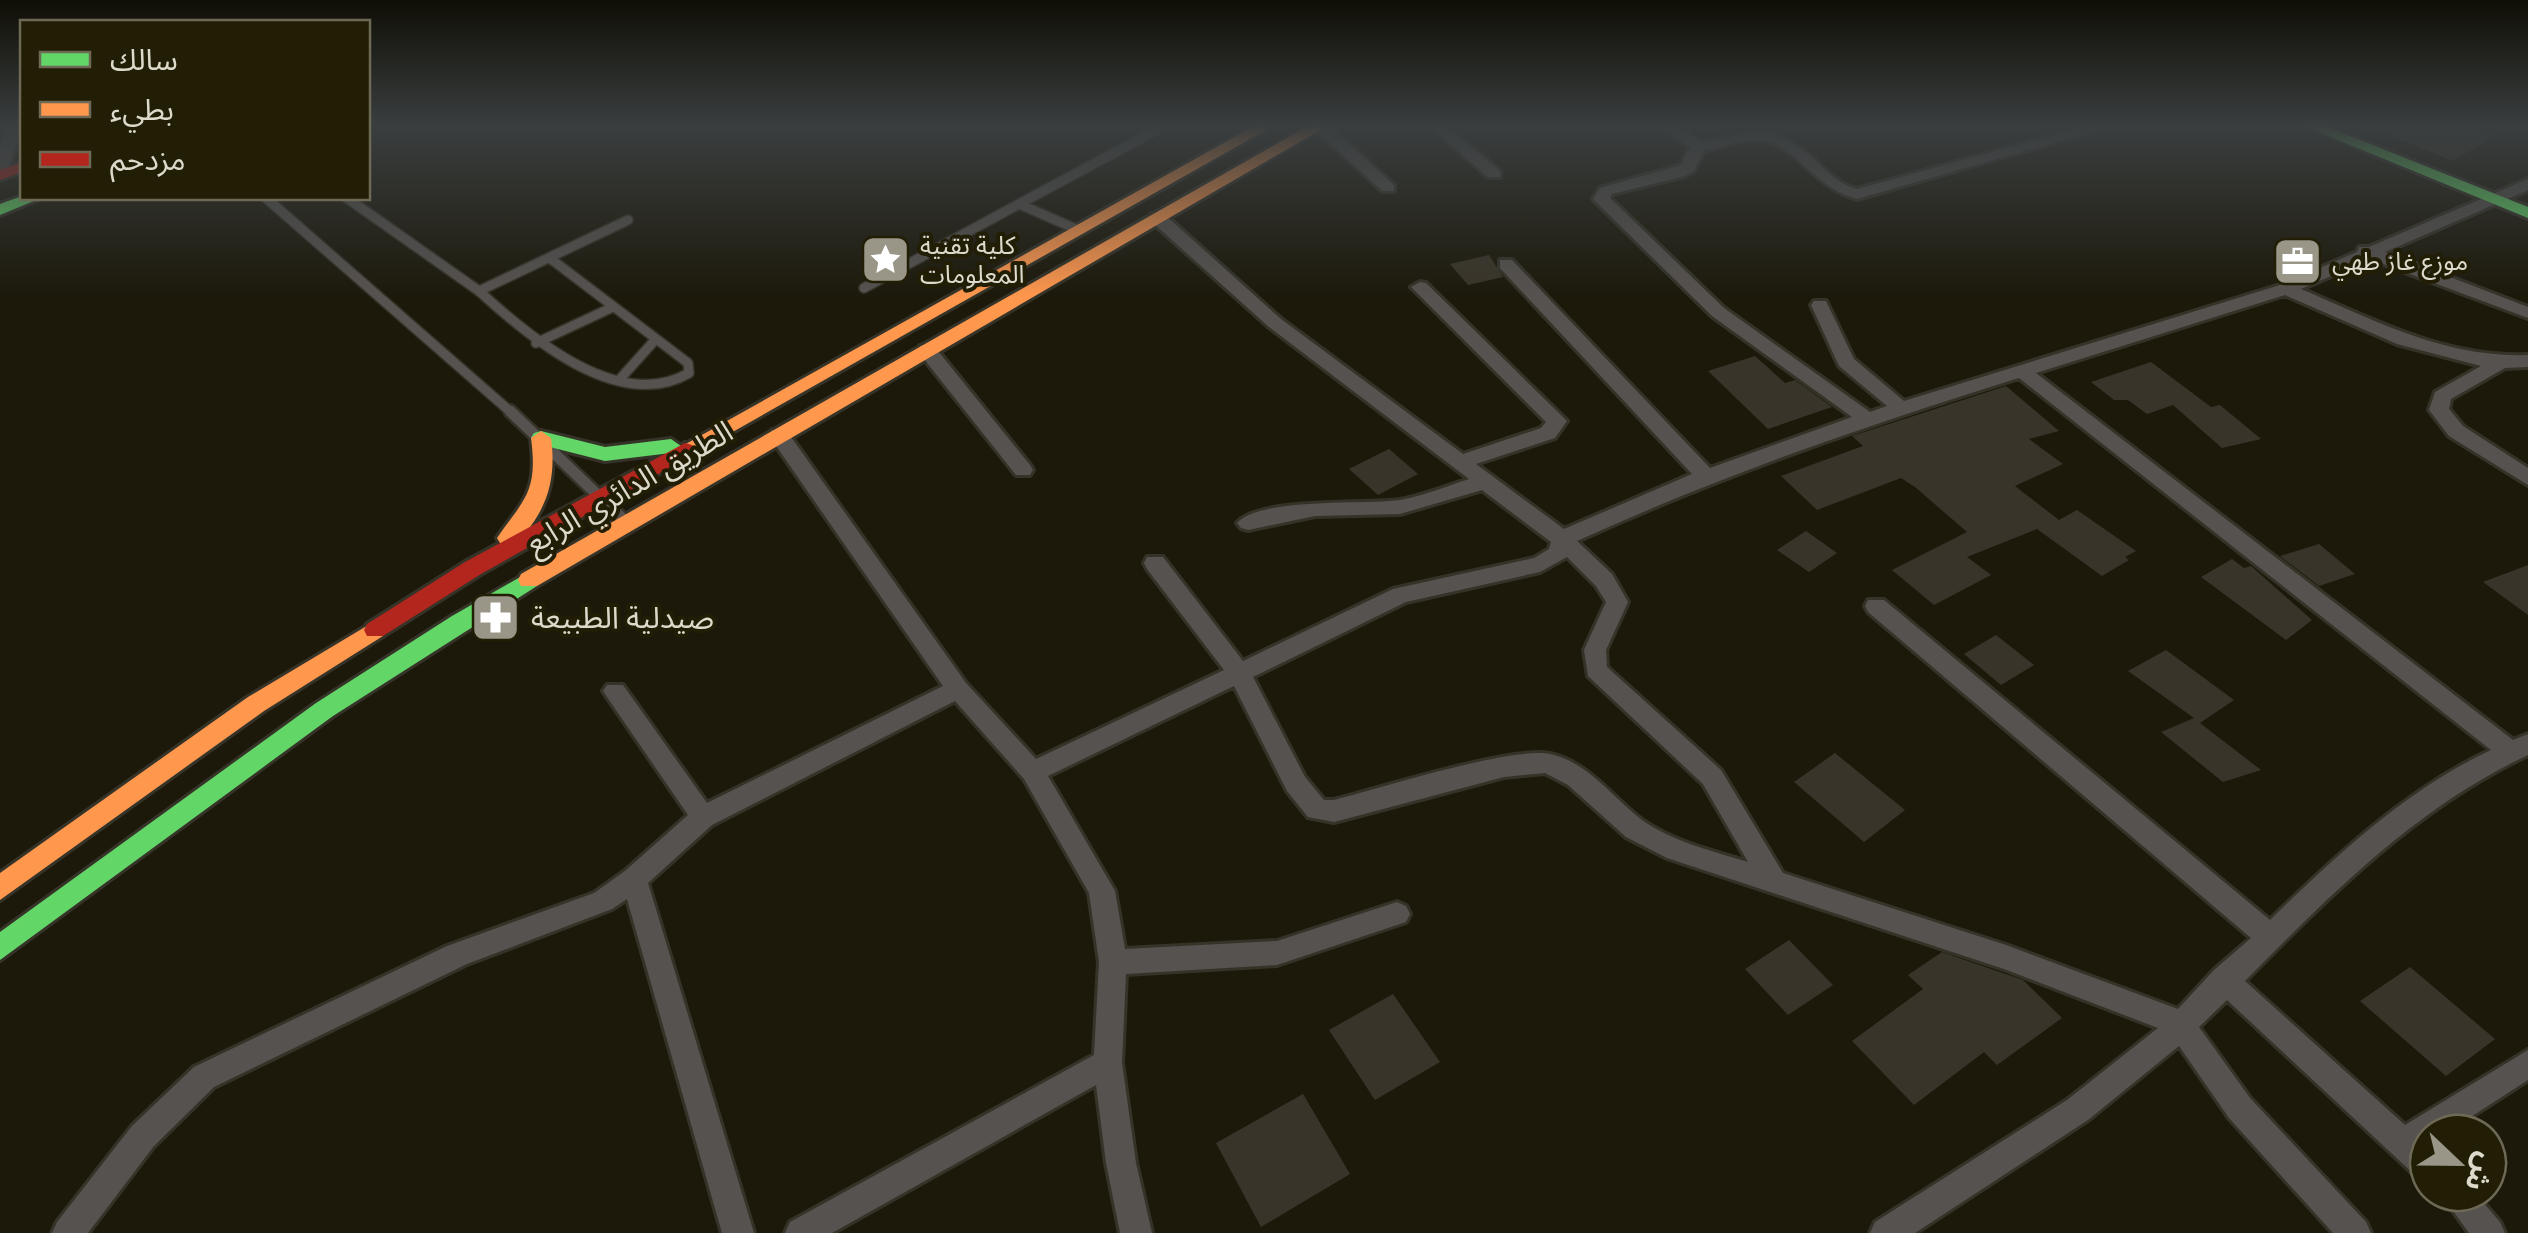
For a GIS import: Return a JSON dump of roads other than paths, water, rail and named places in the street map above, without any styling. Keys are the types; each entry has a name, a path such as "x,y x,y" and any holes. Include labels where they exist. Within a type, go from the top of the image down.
{"main road":[{"name":"الطريق الدائري الرابع","path":"0,888 256,704 474,568 1159,184"},
{"name":"الطريق الدائري الرابع","path":"0,948 172,815 369,676 626,522 1219,184"},
{"path":"2455,184 2528,213"},
{"path":"0,210 28,200"},
{"path":"474,568 515,533 536,506 547,480 542,438 580,453 608,455 669,446 719,429"}],"street":[{"path":"1383,184 1388,188"},
{"path":"1634,184 1606,190 1601,199 1718,312 1866,419"},
{"path":"1827,184 1856,194 1894,184"},
{"path":"1562,538 1706,476 1866,419 2286,289 2365,251 2528,184"},
{"path":"1158,218 1275,322 1562,538 1604,580 1617,602 1596,650 1596,670 1712,777 1775,884"},
{"path":"2365,251 2528,313"},
{"path":"1506,264 1706,476"},
{"path":"1420,287 1557,421 1548,433 1459,463"},
{"path":"2286,289 2453,357 2497,364 2528,360"},
{"path":"1820,305 1846,362 1903,410"},
{"path":"926,350 1023,470"},
{"path":"2497,364 2442,396 2439,410 2456,431 2528,478"},
{"path":"1886,1233 2102,1092 2182,1024 2268,935 2432,798 2519,747 2022,372"},
{"path":"778,435 958,689 1033,772 1102,892 1113,962 1108,1063 1121,1163 1136,1233"},
{"path":"1248,523 1314,509 1400,508 1484,482"},
{"path":"1033,772 1400,595 1540,564 1560,553 1562,538"},
{"path":"1155,563 1240,674 1296,784 1316,810 1334,811 1504,766 1547,764 1577,778 1616,814 1656,842 2006,957 2182,1024 2204,1065 2235,1104 2355,1233"},
{"path":"1876,606 2268,935"},
{"path":"68,1233 143,1136 204,1077 352,1002 457,955 603,901 634,879 702,817 958,689"},
{"path":"615,691 702,817"},
{"path":"634,879 738,1233"},
{"path":"1113,962 1278,953 1397,914"},
{"path":"2224,980 2408,1147"},
{"path":"801,1233 1108,1063"},
{"path":"2404,1143 2528,1064"},
{"path":"2472,1213 2489,1233"}],"lane":[{"path":"864,288 1057,184"},
{"path":"268,200 542,438 626,522"},
{"path":"351,200 480,291 536,343 571,365 656,387 690,373 688,364 551,260"},
{"path":"1019,204 1076,229"},
{"path":"480,291 628,220"},
{"path":"536,343 613,307"},
{"path":"620,379 655,340"}],"place":[{"name":"كلية تقنية المعلومات","path":"885,259"},
{"name":"موزع غاز طهي","path":"2297,261"},
{"name":"صيدلية الطبيعة","path":"496,617"}]}
